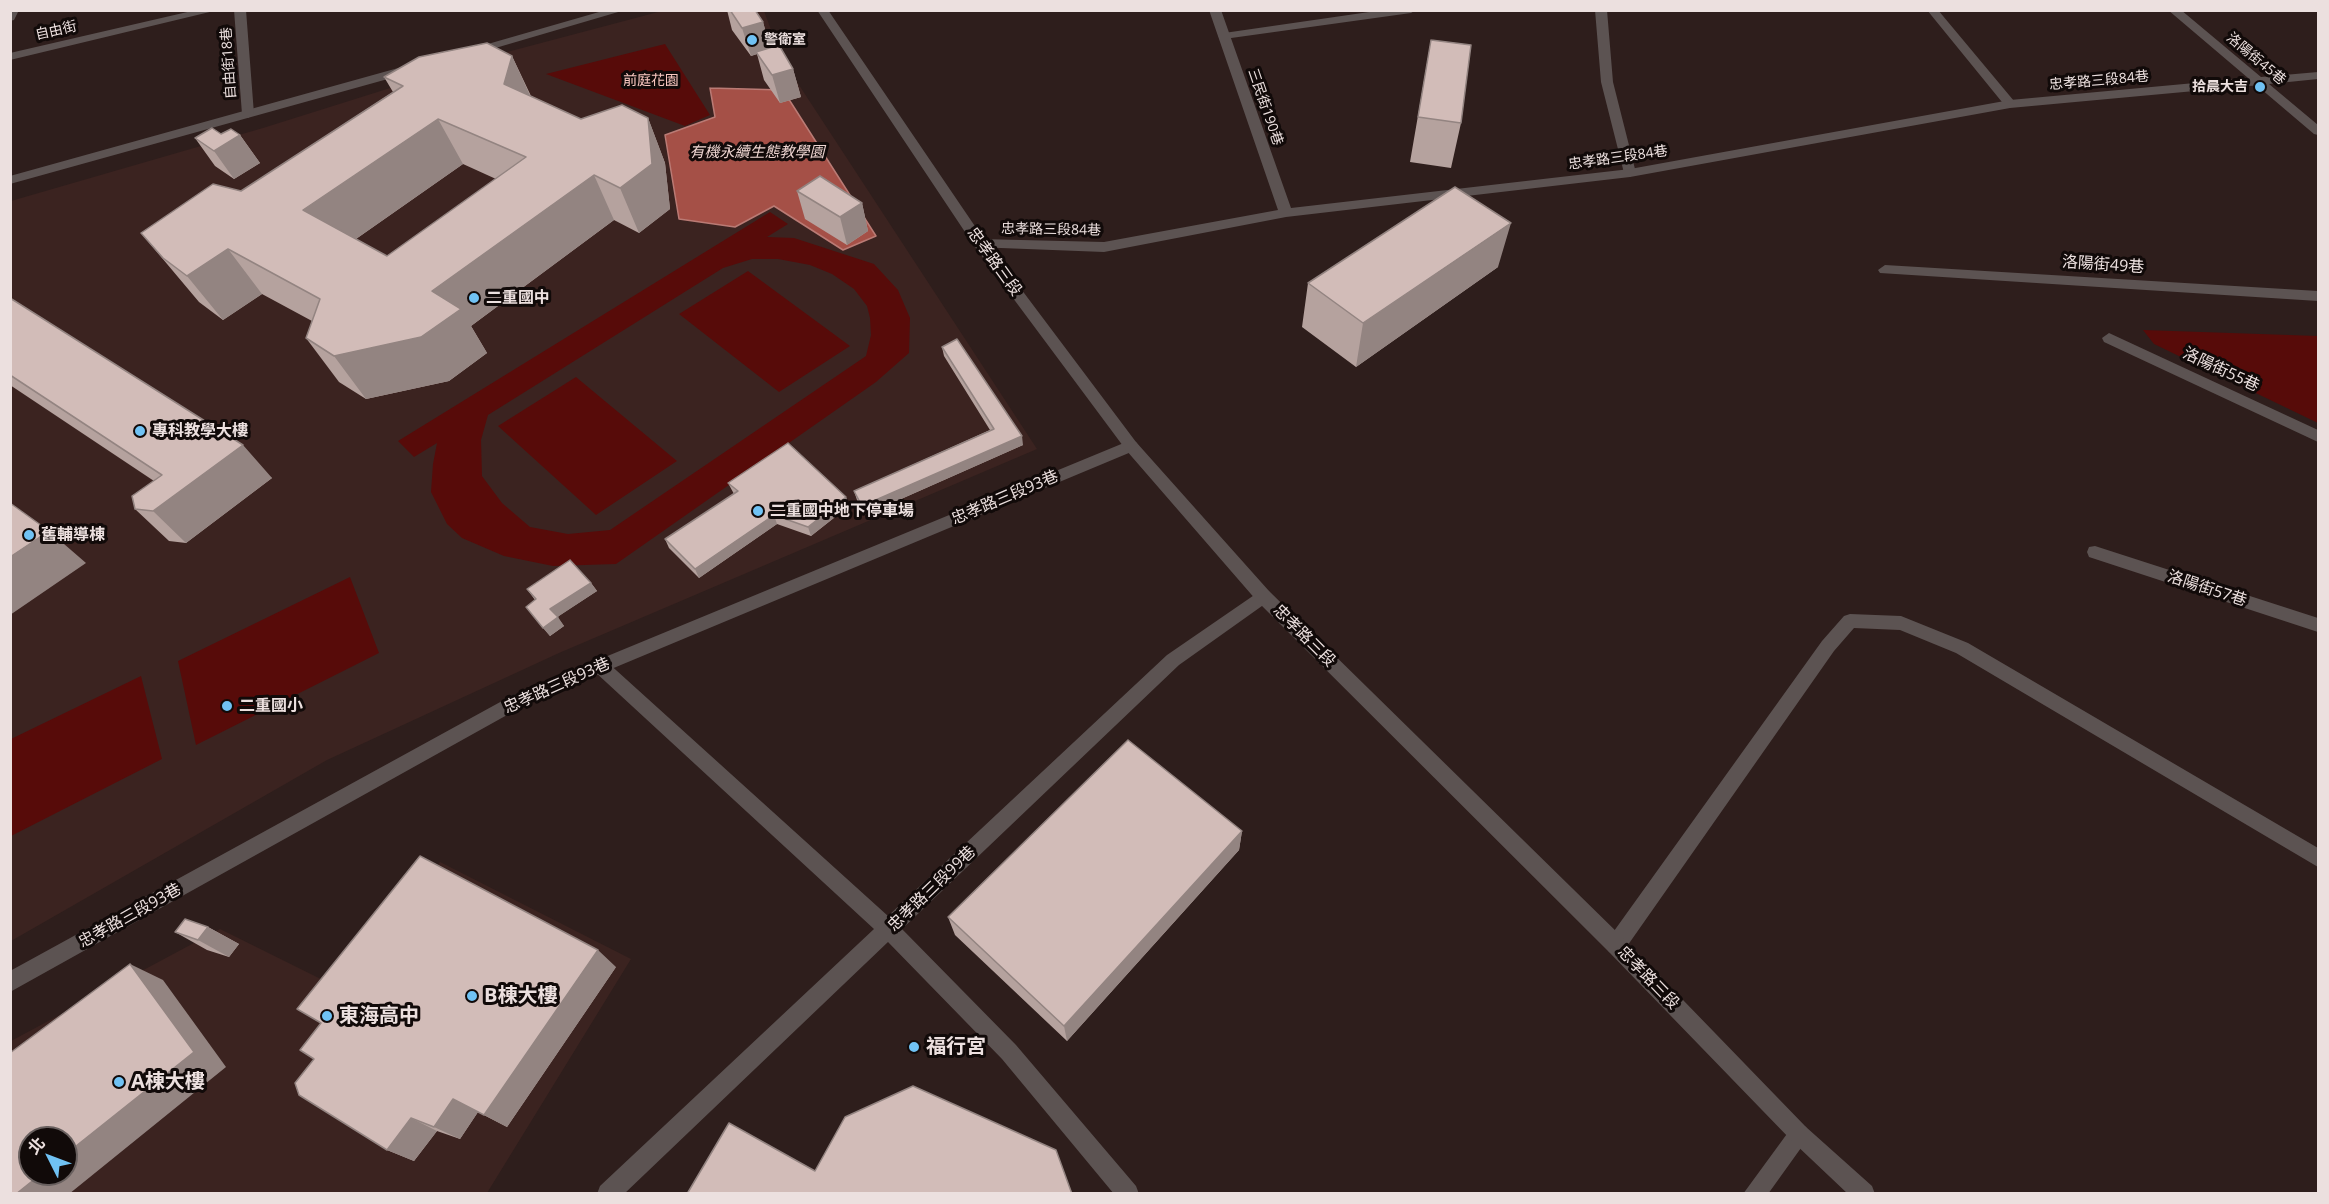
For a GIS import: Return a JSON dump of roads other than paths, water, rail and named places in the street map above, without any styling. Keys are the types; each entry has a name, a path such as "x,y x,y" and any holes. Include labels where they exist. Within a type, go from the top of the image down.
{"street":[{"path":"10,18 13,10"},
{"name":"自由街","path":"10,57 213,10"},
{"name":"自由街18巷","path":"240,10 248,114"},
{"path":"460,55 620,10"},
{"name":"忠孝路三段","path":"822,10 980,244 1131,446 1263,596 1616,945 1799,1134 1863,1194"},
{"name":"三民街190巷","path":"1215,10 1286,213"},
{"path":"1224,36 1411,10"},
{"path":"1601,10 1607,82 1630,173"},
{"path":"1932,10 2010,104"},
{"name":"洛陽街45巷","path":"2173,10 2319,131"},
{"path":"10,180 426,64"},
{"name":"忠孝路三段84巷","path":"980,244 1104,247 1286,213 1630,173 2010,104 2319,75"},
{"name":"洛陽街49巷","path":"1885,270 2319,296"},
{"name":"洛陽街55巷","path":"2109,338 2319,436"},
{"name":"忠孝路三段93巷","path":"10,982 519,700 1131,446"},
{"name":"洛陽街57巷","path":"2095,552 2319,625"},
{"name":"忠孝路三段99巷","path":"608,1194 1173,660 1263,596"},
{"path":"1616,945 1828,646 1850,621 1901,623 1962,648 2319,858"},
{"path":"600,666 889,930 1009,1052 1128,1194"},
{"path":"1754,1194 1799,1134"}],"water":[{"name":"有機永續生態教學園","path":"710,88 783,90 876,236 843,250 774,206 735,227 679,219 665,135 715,117"}],"place":[{"name":"警衛室","path":"752,40"},
{"name":"拾晨大吉","path":"2260,87"},
{"name":"二重國中","path":"474,298"},
{"name":"專科教學大樓","path":"140,431"},
{"name":"二重國中地下停車場","path":"758,511"},
{"name":"舊輔導棟","path":"29,535"},
{"name":"二重國小","path":"227,706"},
{"name":"B棟大樓","path":"472,996"},
{"name":"東海高中","path":"327,1016"},
{"name":"福行宮","path":"914,1047"},
{"name":"A棟大樓","path":"119,1082"}],"park label":[{"name":"前庭花園","path":"651,81"}]}
